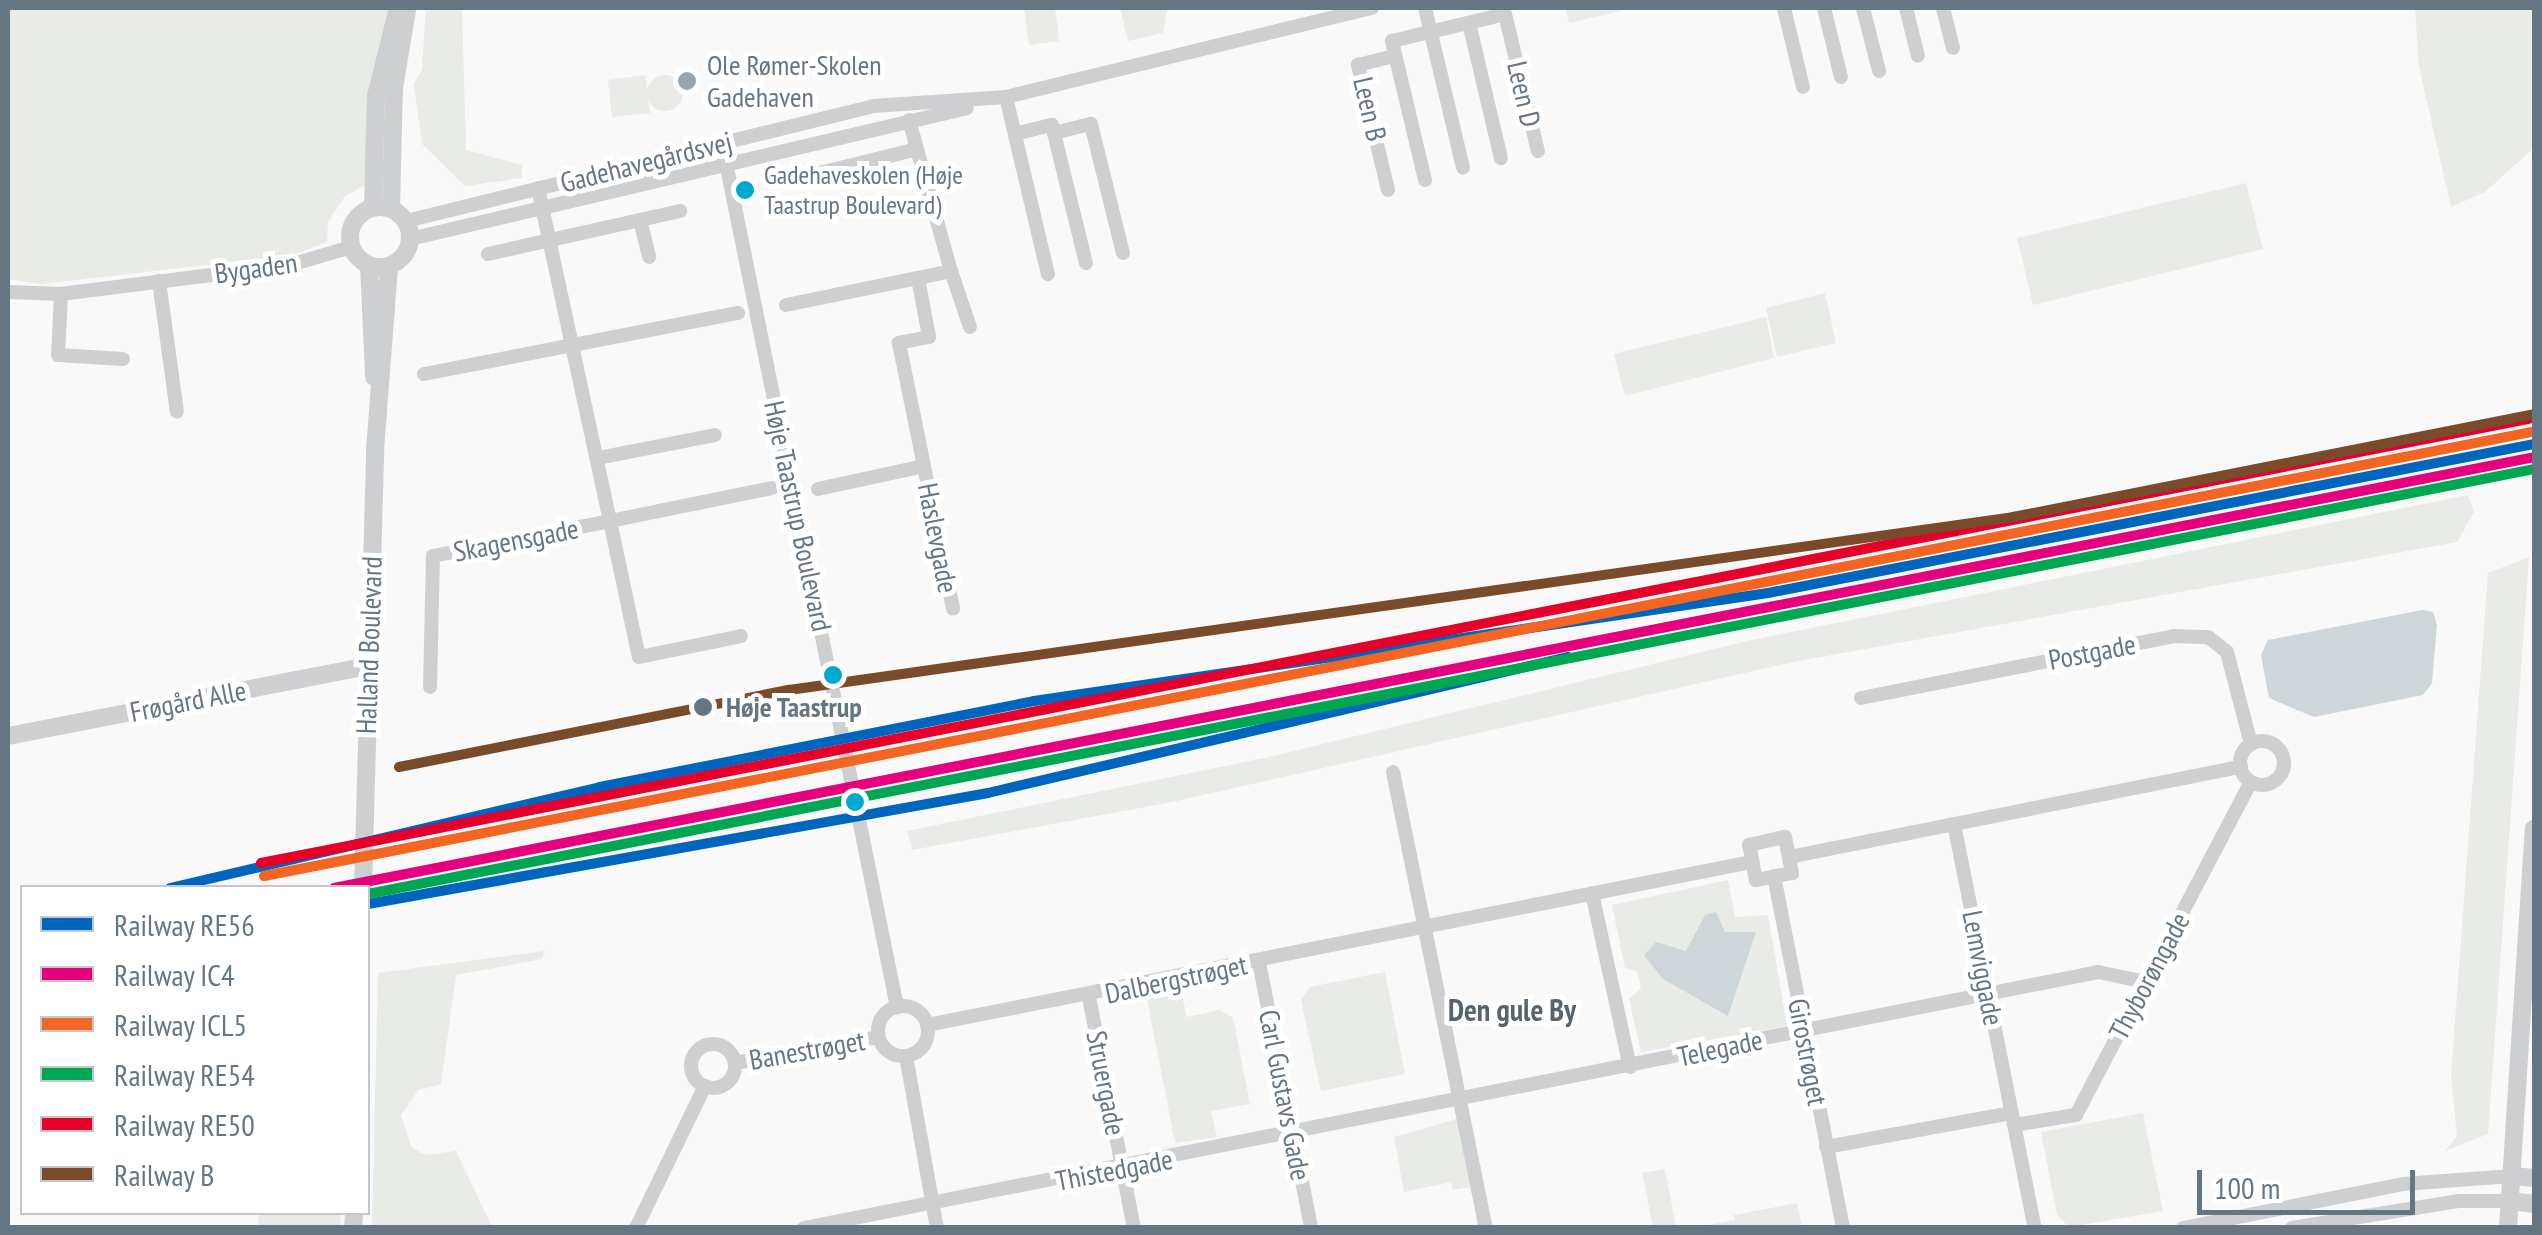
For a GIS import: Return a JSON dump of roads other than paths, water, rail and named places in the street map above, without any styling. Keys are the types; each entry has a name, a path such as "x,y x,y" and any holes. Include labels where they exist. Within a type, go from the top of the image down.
{"street":[{"path":"395,219 353,223 351,247 368,265 389,266 404,256 376,96 398,8"},
{"path":"395,219 394,88 407,8"},
{"name":"Gadehavegårdsvej","path":"395,219 542,208 1372,8"},
{"path":"1425,8 1463,168"},
{"path":"1784,8 1803,87"},
{"path":"1824,8 1841,77"},
{"path":"1863,8 1879,70"},
{"path":"1906,8 1918,56"},
{"path":"1943,8 1953,48"},
{"name":"Leen D","path":"1430,32 1505,14 1538,151"},
{"name":"Leen D","path":"1469,23 1501,158"},
{"name":"Leen B","path":"1425,180 1392,42 1430,32"},
{"name":"Leen B","path":"1388,190 1358,65 1395,56"},
{"path":"1006,96 1048,274"},
{"name":"Gadehavegårdsvej","path":"395,219 873,106 1006,96"},
{"path":"909,120 970,327"},
{"path":"1054,133 1091,124 1123,253"},
{"path":"1014,134 1052,125 1086,263"},
{"name":"Høje Taastrup Boulevard","path":"722,144 898,1007"},
{"path":"783,182 917,149"},
{"name":"Skagensgade","path":"538,188 639,657 741,636"},
{"path":"488,254 680,211"},
{"path":"640,220 649,257"},
{"name":"Bygaden","path":"8,292 62,294 290,265 351,247"},
{"name":"Halland Boulevard","path":"368,265 378,402"},
{"name":"Halland Boulevard","path":"363,885 375,450 389,266"},
{"path":"786,305 952,271"},
{"name":"Haslevgade","path":"918,278 929,337 899,343 953,610"},
{"path":"160,281 177,412"},
{"path":"62,294 58,355 123,359"},
{"path":"424,374 738,313"},
{"path":"598,458 714,435"},
{"name":"Haslevgade","path":"818,489 924,466"},
{"name":"Skagensgade","path":"430,688 433,556 772,488"},
{"name":"Postgade","path":"1860,698 2174,636 2208,637 2226,652 2251,744"},
{"name":"Frøgård Alle","path":"8,736 368,666"},
{"path":"2271,743 2284,762 2274,782 2251,782 2240,767 2251,744 2271,743"},
{"path":"1789,856 2240,767"},
{"path":"1393,772 1486,1228"},
{"name":"Thyborøngade","path":"2013,1119 2076,1115 2251,782"},
{"name":"Lemviggade","path":"1954,824 2035,1228"},
{"path":"2508,1228 2534,830"},
{"path":"1785,838 1789,856 1792,872 1756,880 1748,845 1785,838"},
{"name":"Dalbergstrøget","path":"927,1024 1089,997 1752,862"},
{"name":"Girostrøget","path":"1774,876 1843,1228"},
{"path":"1592,892 1630,1067"},
{"name":"Carl Gustavs Gade","path":"1259,962 1311,1228"},
{"name":"Telegade","path":"1293,1135 2098,972 2146,982"},
{"name":"Struergade","path":"1089,997 1134,1228"},
{"path":"898,1007 912,1008 927,1024 926,1042 906,1056 888,1052 878,1038 884,1015 898,1007"},
{"name":"Banestrøget","path":"735,1064 878,1038"},
{"path":"701,1047 724,1047 735,1064 729,1082 704,1086 691,1067 701,1047"},
{"path":"906,1056 937,1228"},
{"path":"640,1226 704,1086"},
{"path":"1826,1147 2013,1119"},
{"name":"Thistedgade","path":"934,1202 1293,1135"},
{"path":"2183,1228 2404,1184 2512,1176 2534,1178"},
{"path":"2292,1228 2458,1200 2534,1204"},
{"path":"804,1228 934,1202"}],"rail line":[{"name":"B","path":"399,767 789,690 2013,517 2534,414"},
{"name":"RE50","path":"261,863 2529,419"},
{"name":"ICL5","path":"264,876 2532,432"},
{"name":"RE56","path":"183,885 600,787 1034,701 1768,593 2534,444"},
{"name":"IC4","path":"349,885 2534,457"},
{"name":"RE54","path":"370,894 2534,469"},
{"name":"RE56","path":"370,904 988,793 1568,657"}],"place":[{"name":"Ole Rømer-Skolen Gadehaven","path":"687,81"},
{"name":"Gadehaveskolen (Høje Taastrup Boulevard)","path":"745,190"},
{"name":"Høje Taastrup","path":"703,707"}],"district":[{"name":"Den gule By","path":"1512,1010"}]}
